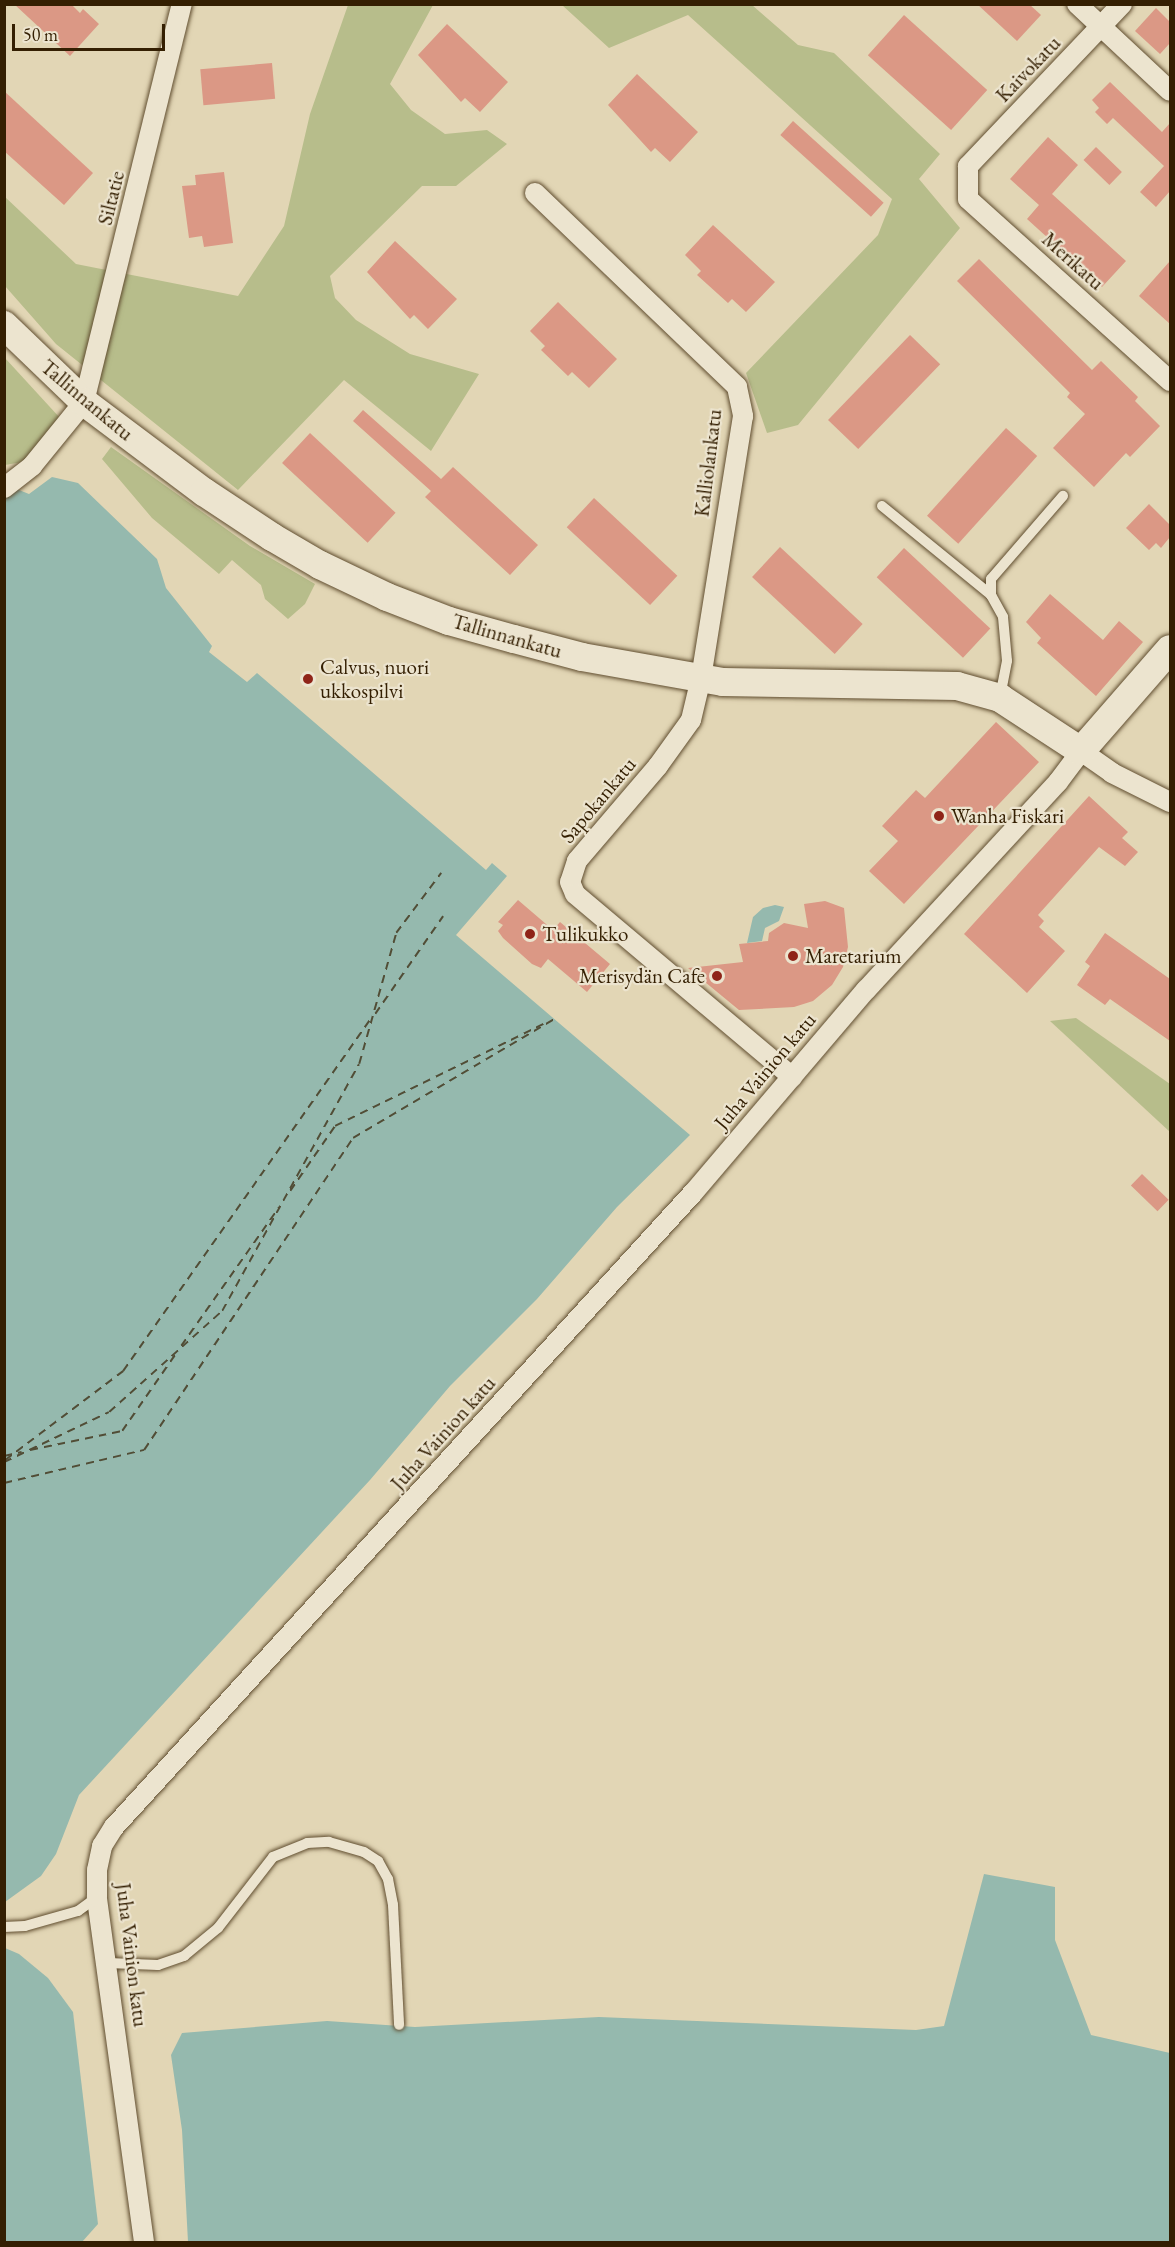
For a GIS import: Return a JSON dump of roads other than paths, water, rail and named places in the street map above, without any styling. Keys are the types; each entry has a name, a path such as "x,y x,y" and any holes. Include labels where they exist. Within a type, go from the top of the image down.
{"street":[{"name":"Siltatie","path":"84,402 182,4"},
{"path":"1077,4 1170,91"},
{"name":"Kaivokatu","path":"968,166 1122,4"},
{"name":"Merikatu","path":"968,166 968,199 1170,381"},
{"name":"Kalliolankatu","path":"535,193 737,387 742,416 701,678"},
{"name":"Tallinnankatu","path":"4,325 84,402 213,499 320,565 387,597 449,621 582,657 701,678 759,685 921,683 957,686 1000,698 1082,751"},
{"path":"4,488 32,466 84,402"},
{"path":"1170,649 1082,751 1112,773 1170,802"},
{"name":"Sapokankatu","path":"701,678 691,720 658,766 577,861 570,882 575,894 792,1077"},
{"name":"Juha Vainion katu","path":"144,2242 98,1897 97,1870 102,1846 114,1827 693,1193 792,1077 1082,751"}],"lane":[{"path":"991,595 991,579 1063,496"},
{"path":"882,506 991,595 1004,617 1007,662 1000,698"},
{"path":"108,1963 158,1965 184,1956 218,1928 273,1857 307,1844 329,1842 364,1852 378,1861 388,1879 393,1905 399,2025"},
{"path":"4,1927 24,1926 78,1911 98,1897"}],"water":[{"path":"52,477 78,483 157,559 166,588 212,646 209,652 247,682 257,673 486,870 492,863 507,876 456,935 690,1135 617,1207 537,1299 450,1386 370,1480 79,1795 56,1854 41,1876 5,1902 4,484 29,494"},
{"path":"775,905 784,907 779,921 765,928 762,941 747,943 753,917 763,908"},
{"path":"984,1874 1055,1887 1055,1940 1091,2035 1170,2053 1170,2242 188,2242 182,2130 171,2055 182,2033 327,2021 415,2027 599,2017 916,2030 944,2026"},
{"path":"5,1948 19,1954 48,1978 73,2012 98,2224 82,2242 5,2242"}],"place":[{"name":"Calvus, nuori ukkospilvi","path":"308,679"},
{"name":"Wanha Fiskari","path":"939,816"},
{"name":"Tulikukko","path":"530,934"},
{"name":"Maretarium","path":"793,956"},
{"name":"Merisydän Cafe","path":"717,976"}]}
